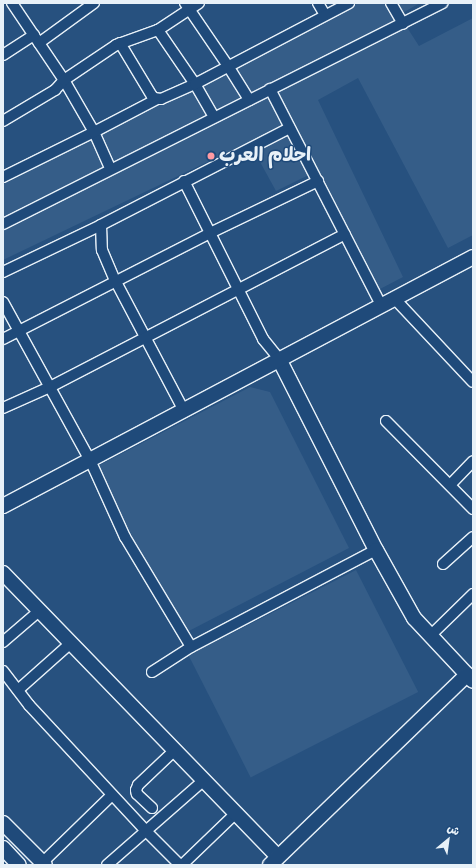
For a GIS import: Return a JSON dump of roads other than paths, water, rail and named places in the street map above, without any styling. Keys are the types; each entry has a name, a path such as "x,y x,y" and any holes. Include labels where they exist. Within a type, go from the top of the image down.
{"street":[{"path":"12,3 64,80 94,132 110,168"},
{"path":"3,55 37,39 94,3"},
{"path":"3,121 55,90 64,80 120,43 158,30 187,6 199,3"},
{"path":"318,3 325,15"},
{"path":"3,177 157,99 195,84 349,3"},
{"path":"391,3 403,24"},
{"path":"3,224 110,168 443,3"},
{"path":"187,6 228,66 248,100"},
{"path":"158,30 195,84 214,117"},
{"path":"120,43 152,96 157,99"},
{"path":"270,89 381,305"},
{"path":"3,272 101,225 184,181 290,128"},
{"path":"3,572 39,611 236,813 274,861 470,678 414,618 376,550 279,359 263,339 184,181"},
{"path":"3,339 115,280 318,181"},
{"path":"101,225 102,250 115,280 184,411"},
{"path":"3,408 50,388 345,234"},
{"path":"3,506 473,257"},
{"path":"394,298 473,382"},
{"path":"3,302 90,460 125,537 191,647"},
{"path":"386,421 473,509"},
{"path":"450,485 473,462"},
{"path":"443,564 473,537"},
{"path":"152,672 191,647 376,550"},
{"path":"430,636 473,594"},
{"path":"3,642 39,611"},
{"path":"18,690 71,643"},
{"path":"3,671 29,705 146,831 181,865 236,813"},
{"path":"152,808 137,794 136,790 138,785 175,750"},
{"path":"107,865 204,780"},
{"path":"3,823 44,864 112,795"},
{"path":"3,848 19,865"}],"place":[{"name":"احلام العرب","path":"211,156"}]}
